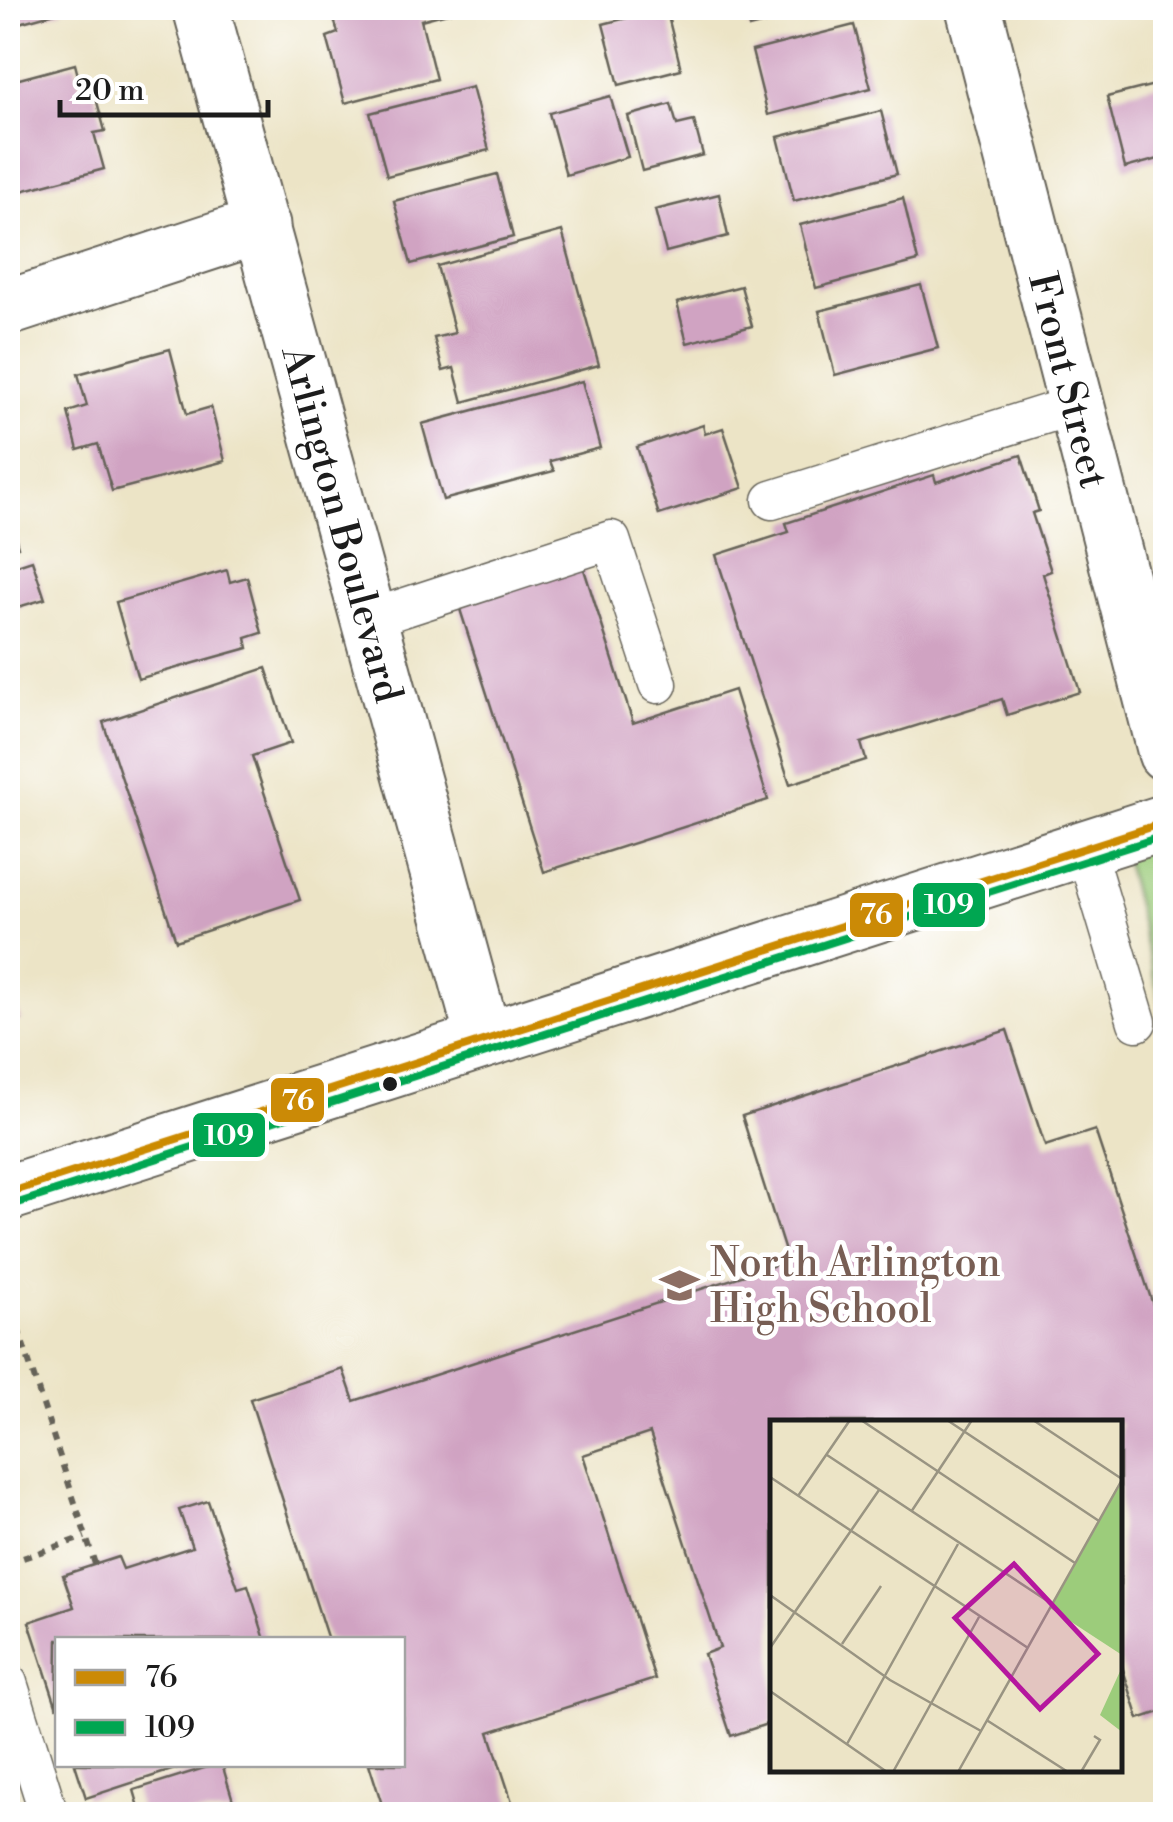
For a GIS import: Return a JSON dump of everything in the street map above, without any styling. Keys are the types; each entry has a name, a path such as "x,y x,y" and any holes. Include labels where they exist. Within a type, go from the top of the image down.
{"street":[{"name":"Arlington Boulevard","path":"201,8 484,1040"},
{"name":"Front Street","path":"974,8 1166,753"},
{"path":"8,308 262,226"},
{"path":"8,1193 1166,822"}],"lane":[{"path":"772,500 1076,405"},
{"path":"369,619 611,540 658,684"},
{"path":"1085,848 1136,1022"},
{"path":"8,1684 42,1813"}],"path":[{"path":"8,1298 95,1564"},
{"path":"8,1563 86,1537"}],"green space":[{"path":"1165,822 1165,1020 1119,837"}],"building":[{"path":"8,8 62,8 63,11 8,26"},
{"path":"331,8 450,8 451,12 421,20 436,79 345,103 327,37 338,33"},
{"path":"666,8 681,69 619,85 603,24"},
{"path":"743,8 821,8 821,9 749,28"},
{"path":"854,25 871,88 768,115 752,51"},
{"path":"75,64 83,95 94,91 105,131 94,133 104,169 10,194 8,82"},
{"path":"1166,82 1166,157 1125,168 1107,97"},
{"path":"472,87 489,150 387,176 370,113"},
{"path":"610,96 628,157 566,175 549,113"},
{"path":"671,104 677,125 694,121 703,155 642,171 628,116"},
{"path":"881,111 897,174 794,201 778,137"},
{"path":"497,174 513,237 411,264 394,201"},
{"path":"719,194 728,236 666,252 655,210"},
{"path":"903,198 918,261 816,288 800,225"},
{"path":"562,231 599,365 463,402 454,368 443,371 434,338 455,333 437,266"},
{"path":"921,285 938,348 835,375 819,311"},
{"path":"741,286 752,326 687,343 677,303"},
{"path":"170,349 187,414 211,407 225,461 112,491 98,444 78,450 68,412 87,406 78,374"},
{"path":"582,381 600,448 550,461 554,471 443,500 422,424"},
{"path":"703,425 705,434 723,428 743,488 659,515 637,447"},
{"path":"1021,455 1039,511 1032,513 1051,571 1043,574 1080,692 1007,715 1002,699 861,743 866,760 790,784 716,555 789,532 786,523 934,475 936,482"},
{"path":"8,514 18,547 8,551"},
{"path":"32,560 45,599 8,610 8,568"},
{"path":"582,563 633,723 734,690 768,800 544,872 458,603"},
{"path":"227,570 230,582 247,577 262,633 246,638 248,648 138,679 116,602"},
{"path":"266,668 291,743 252,756 300,900 176,941 103,722"},
{"path":"8,981 21,1020 8,1024"},
{"path":"1007,1030 1045,1146 1095,1130 1166,1344 1166,1710 1139,1719 1123,1669 1123,1420 770,1420 770,1723 731,1736 704,1654 720,1648 650,1433 583,1455 655,1679 489,1732 516,1814 385,1814 370,1767 405,1767 405,1637 327,1637 250,1399 343,1369 354,1401 788,1261 742,1116"},
{"path":"208,1501 238,1588 248,1585 264,1637 55,1637 55,1702 29,1622 74,1607 63,1575 118,1557 123,1569 192,1547 179,1510"},
{"path":"76,1767 181,1767 86,1798"},
{"path":"207,1767 223,1767 237,1814 141,1814 134,1790"}],"transit line":[{"name":"76","path":"8,1193 1166,822"},
{"name":"109","path":"12,1205 1166,835"}],"place":[{"name":"North Arlington High School","path":"680,1285"}]}
